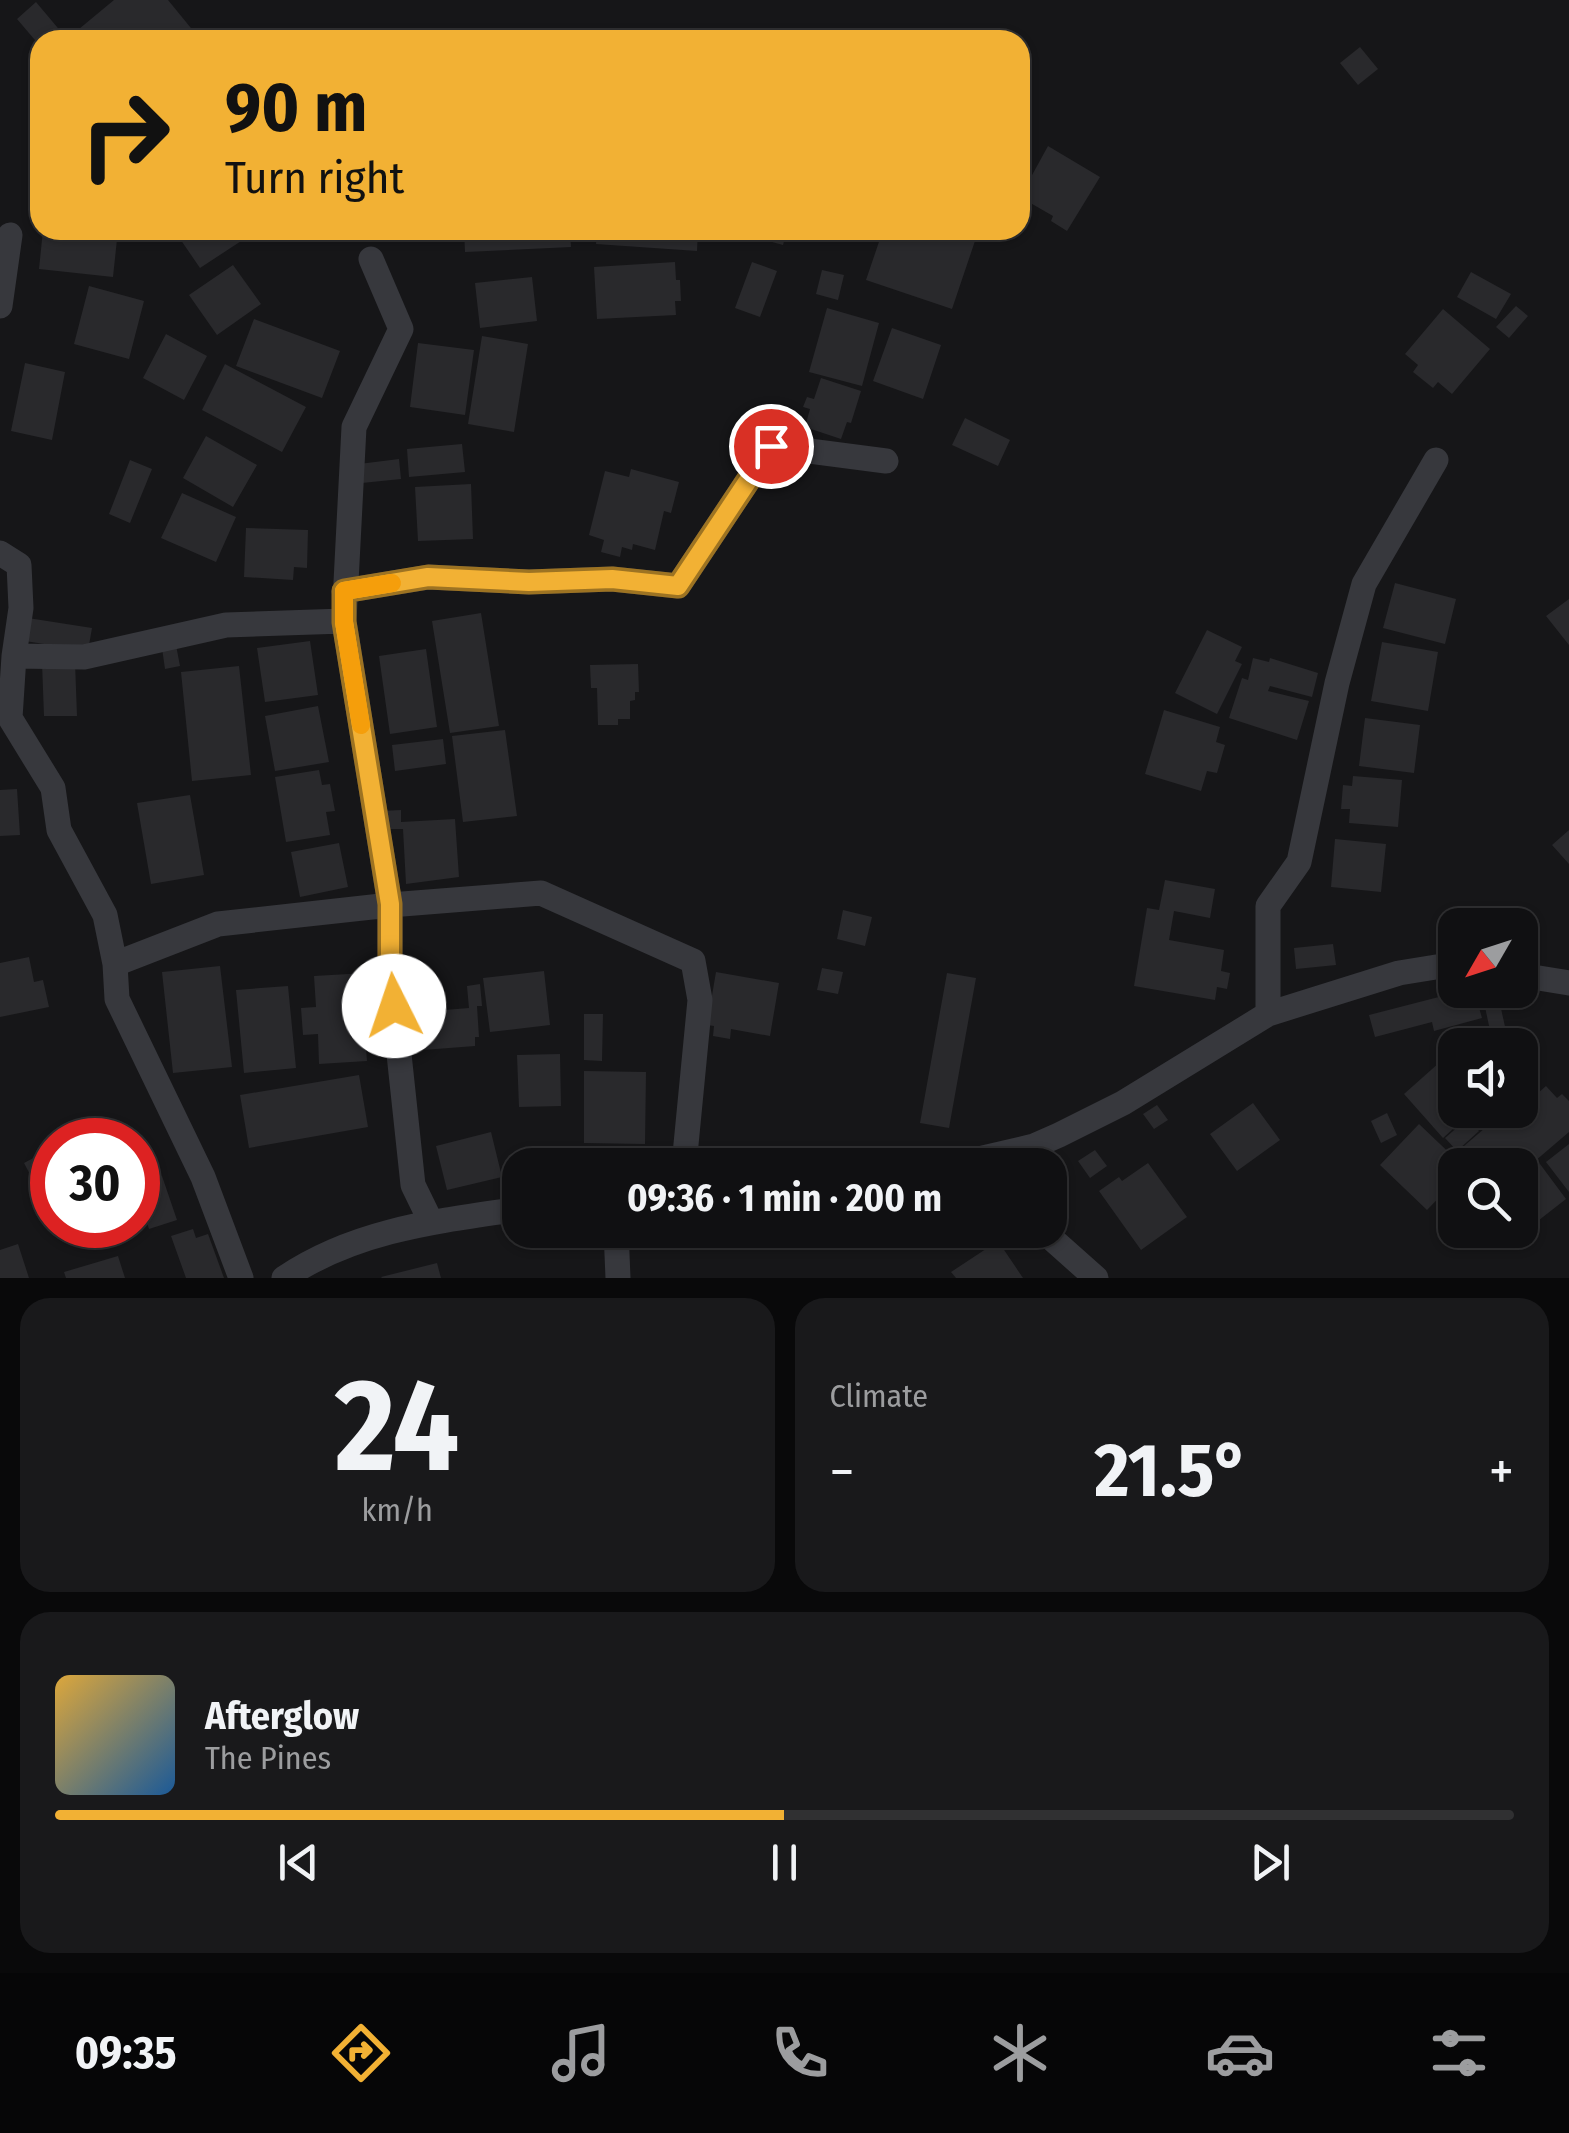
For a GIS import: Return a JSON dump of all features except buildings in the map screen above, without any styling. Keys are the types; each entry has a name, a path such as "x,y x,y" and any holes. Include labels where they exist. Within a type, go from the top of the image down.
{"street":[{"path":"0,306 10,234"},
{"path":"370,259 402,329 354,427 344,622 390,904 390,970 412,1184 432,1222"},
{"path":"344,591 428,577 529,582 612,579 678,586 771,446 886,461"},
{"path":"1268,1014 1268,906 1299,862 1337,682 1364,584 1436,460"},
{"path":"0,552 20,566 21,608 10,718 54,788 59,830 105,915 117,998 203,1177 241,1278"},
{"path":"14,656 84,657 226,625 344,622"},
{"path":"115,964 218,924 390,904 541,893 693,961 700,1000 686,1148"},
{"path":"1028,1148 1123,1103 1268,1014 1399,973 1438,966"},
{"path":"1538,977 1569,983"},
{"path":"284,1278 338,1246 432,1222 502,1212"},
{"path":"617,1248 618,1278"},
{"path":"1062,1248 1096,1278"}],"slow traffic":[{"path":"361,725 344,622 344,591 392,583"}],"route":[{"path":"394,1006 390,904 344,622 344,591 428,577 529,582 612,579 678,586 771,446"}]}
